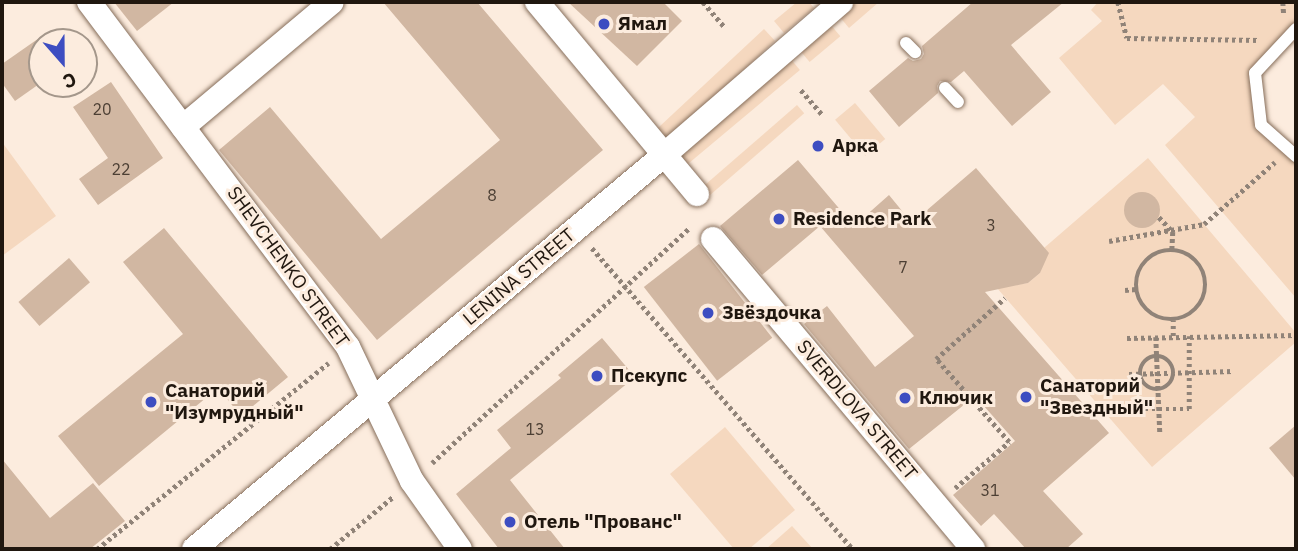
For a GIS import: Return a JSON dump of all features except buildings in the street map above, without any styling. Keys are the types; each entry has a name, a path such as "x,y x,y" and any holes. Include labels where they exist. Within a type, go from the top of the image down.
{"street":[{"name":"SHEVCHENKO STREET","path":"89,2 348,347 375,397 412,481 460,549"},
{"path":"183,127 332,2"},
{"path":"537,2 697,194"},
{"name":"LENINA STREET","path":"194,549 664,155 841,2"},
{"name":"SVERDLOVA STREET","path":"706,229 974,549"}],"lane":[{"path":"1296,29 1255,73 1261,125 1296,156"},
{"path":"945,88 958,102"}],"path":[{"path":"702,2 725,27"},
{"path":"1118,2 1127,38 1285,40 1283,2"},
{"path":"801,90 822,114"},
{"path":"1109,241 1173,232 1204,224 1261,174"},
{"path":"1159,217 1173,232 1172,251"},
{"path":"576,229 853,549"},
{"path":"330,549 412,481 626,288 706,229"},
{"path":"1172,251 1187,254 1199,263 1205,277 1206,289 1195,311 1173,320 1148,312 1136,289 1138,274 1146,262 1158,253 1172,251"},
{"path":"1125,290 1136,289"},
{"path":"936,504 1009,442 936,359 1005,298"},
{"path":"1172,336 1173,320"},
{"path":"1127,338 1296,335"},
{"path":"1131,409 1189,408 1189,336"},
{"path":"1156,337 1160,433"},
{"path":"97,549 348,347"},
{"path":"1157,355 1170,360 1175,372 1170,385 1157,390 1145,386 1140,373 1144,361 1157,355"},
{"path":"1129,374 1233,370"}],"shaded area":[{"path":"797,2 809,2 814,8 784,33 774,21"},
{"path":"855,2 879,2 849,28 839,16"},
{"path":"1098,2 1296,2 1296,29 1255,74 1261,125 1296,156 1296,298 1165,145 1195,117 1163,84 1115,125 1059,58 1102,21 1091,10"},
{"path":"830,24 840,36 810,62 799,50"},
{"path":"764,29 775,41 664,144 653,133"},
{"path":"789,57 800,70 680,170 669,157"},
{"path":"855,103 885,139 865,156 835,120"},
{"path":"797,105 804,113 708,197 701,188"},
{"path":"2,142 56,216 2,256"},
{"path":"1148,158 1296,333 1296,342 1152,467 997,288 1028,283 1040,273 1044,248"},
{"path":"725,427 795,510 749,549 734,549 670,474"},
{"path":"792,526 813,549 766,549"}],"place":[{"name":"Ямал","path":"604,24"},
{"name":"Арка","path":"818,146"},
{"name":"Residence Park","path":"779,219"},
{"name":"Звёздочка","path":"708,313"},
{"name":"Псекупс","path":"597,376"},
{"name":"Санаторий \"Звездный\"","path":"1026,397"},
{"name":"Ключик","path":"905,398"},
{"name":"Санаторий \"Изумрудный\"","path":"151,402"},
{"name":"Отель \"Прованс\"","path":"510,522"}]}
